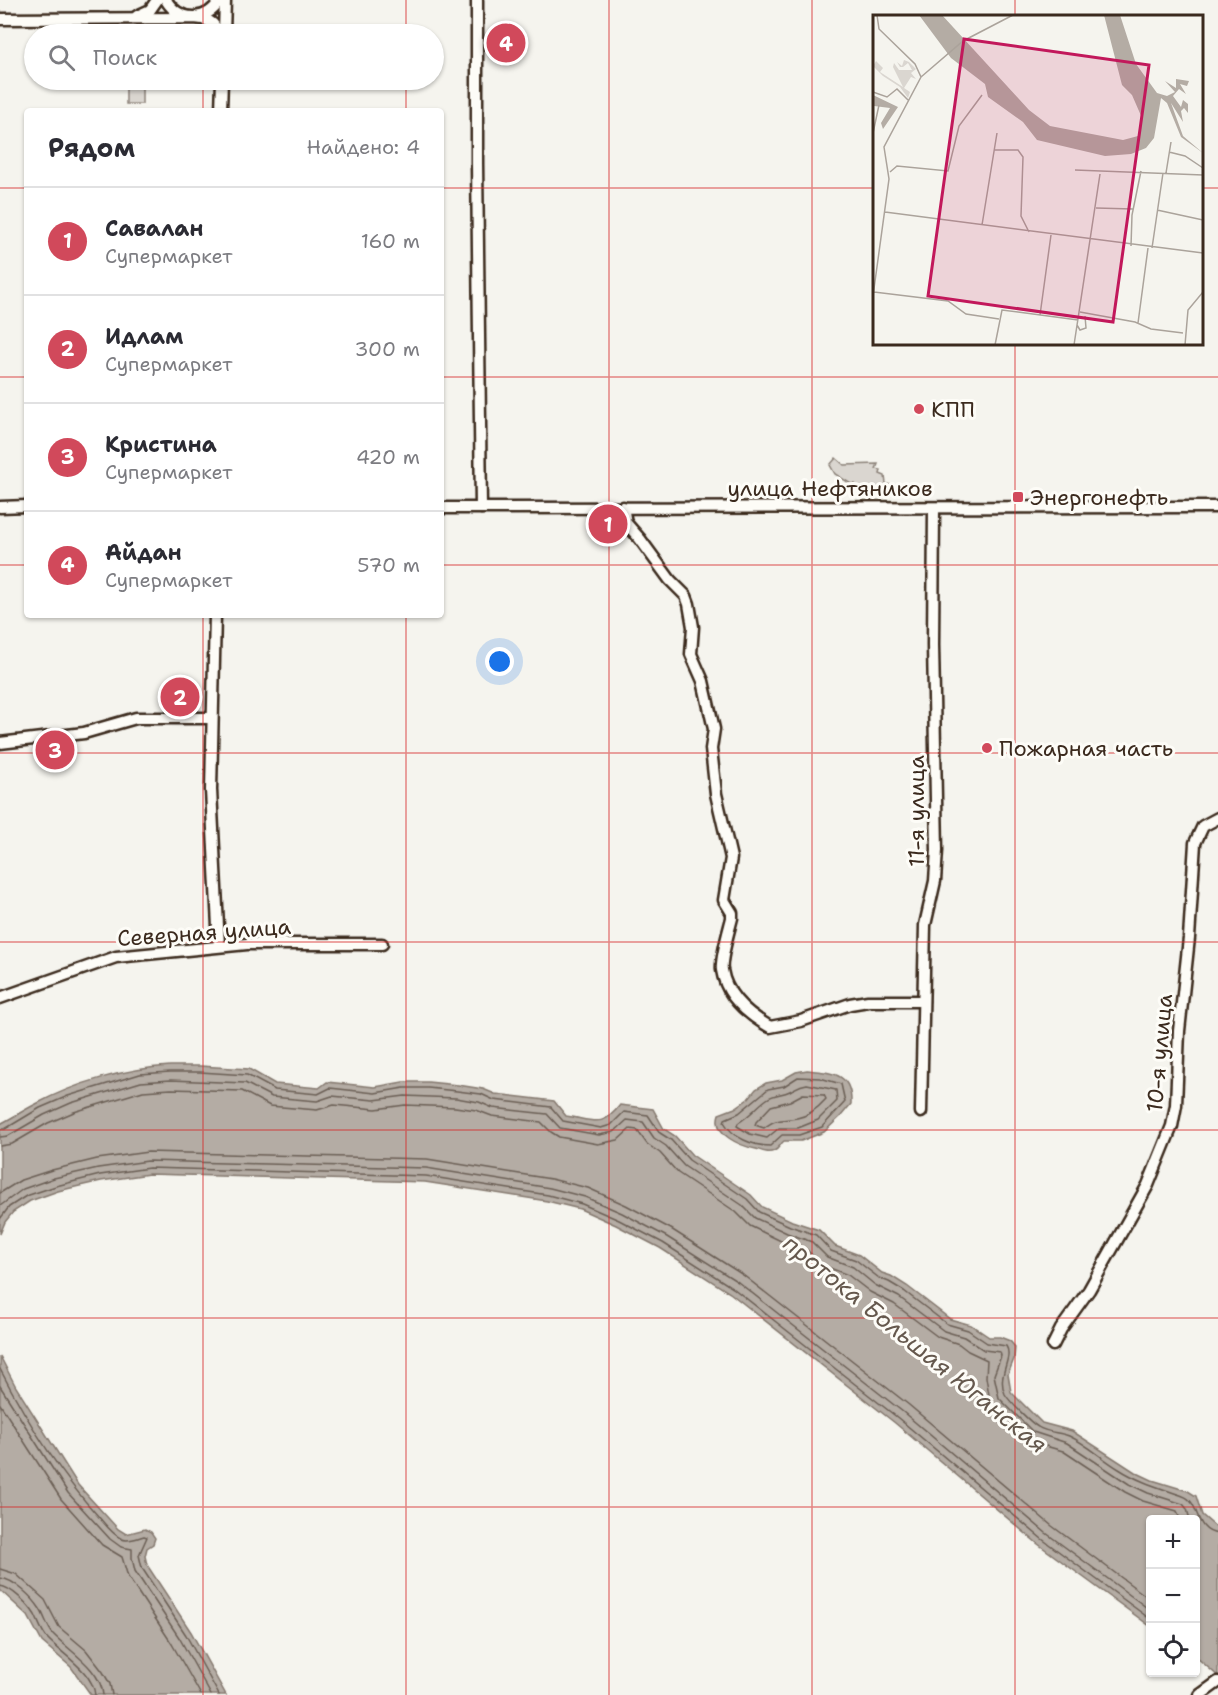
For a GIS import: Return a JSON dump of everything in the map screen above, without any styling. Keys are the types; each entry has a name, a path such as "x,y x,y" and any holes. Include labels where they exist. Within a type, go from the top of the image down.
{"street":[{"path":"128,18 146,13 157,0"},
{"path":"166,0 177,13 194,18 207,14 220,0"},
{"path":"224,24 225,0"},
{"path":"477,0 481,508"},
{"path":"0,20 194,18 206,19 213,24"},
{"path":"221,90 221,108"},
{"path":"0,507 24,506"},
{"path":"623,507 626,523 651,552 670,580 686,596 689,604 694,633 691,654 703,681 714,729 711,750 716,794 730,852 731,865 724,900 730,909 732,918 722,969 729,987 743,1009 770,1028 801,1021 850,1004 868,1001 923,1000"},
{"name":"улица Нефтяников","path":"444,508 1218,507"},
{"name":"11-я улица","path":"921,1112 925,925 934,881 937,850 933,645 934,508"},
{"path":"215,618 211,789 219,946"},
{"path":"0,743 84,733 136,718 212,718"},
{"name":"10-я улица","path":"1053,1344 1089,1290 1148,1185 1172,1126 1176,1105 1179,1031 1189,938 1195,843 1198,832 1203,826 1218,818"},
{"name":"Северная улица","path":"0,998 116,957 247,944 382,944"},
{"path":"1200,1695 1218,1682"}],"shaded area":[{"path":"126,90 142,90 142,104 126,104"},
{"path":"836,458 844,465 878,464 876,469 881,470 880,474 885,476 886,484 895,486 884,488 874,494 864,487 858,489 855,484 835,474 830,465"}],"water":[{"name":"протока Большая Юганская","path":"170,1066 249,1069 275,1084 319,1088 327,1082 375,1087 403,1082 458,1085 483,1089 495,1094 554,1101 566,1116 590,1121 608,1117 620,1105 653,1109 664,1129 675,1136 692,1155 751,1195 762,1207 819,1230 835,1246 859,1255 882,1273 907,1286 950,1319 971,1325 989,1337 1000,1337 1010,1341 1015,1347 1014,1359 1008,1374 1011,1392 1042,1423 1072,1431 1135,1472 1196,1496 1202,1515 1218,1529 1218,1676 1200,1660 1200,1515 1146,1515 1146,1623 1038,1544 895,1423 730,1293 660,1248 580,1209 547,1201 425,1182 149,1174 101,1181 58,1191 30,1201 13,1212 5,1222 0,1234 0,1124 68,1089 136,1070"},
{"path":"807,1070 839,1076 848,1086 850,1093 851,1104 824,1132 801,1141 784,1141 776,1150 770,1152 743,1145 724,1134 718,1121 719,1114 735,1108 766,1083 782,1080 796,1072"},
{"path":"0,1356 16,1387 78,1485 118,1529 126,1534 145,1529 155,1538 153,1544 147,1548 145,1556 147,1565 191,1632 226,1695 91,1695 71,1667 42,1642 28,1616 0,1590"}],"place":[{"name":"Айдан","path":"506,43"},
{"name":"КПП","path":"919,409"},
{"name":"Энергонефть","path":"1018,497"},
{"name":"Савалан","path":"608,524"},
{"name":"Идлам","path":"180,697"},
{"name":"Пожарная часть","path":"987,748"},
{"name":"Кристина","path":"55,750"}]}
